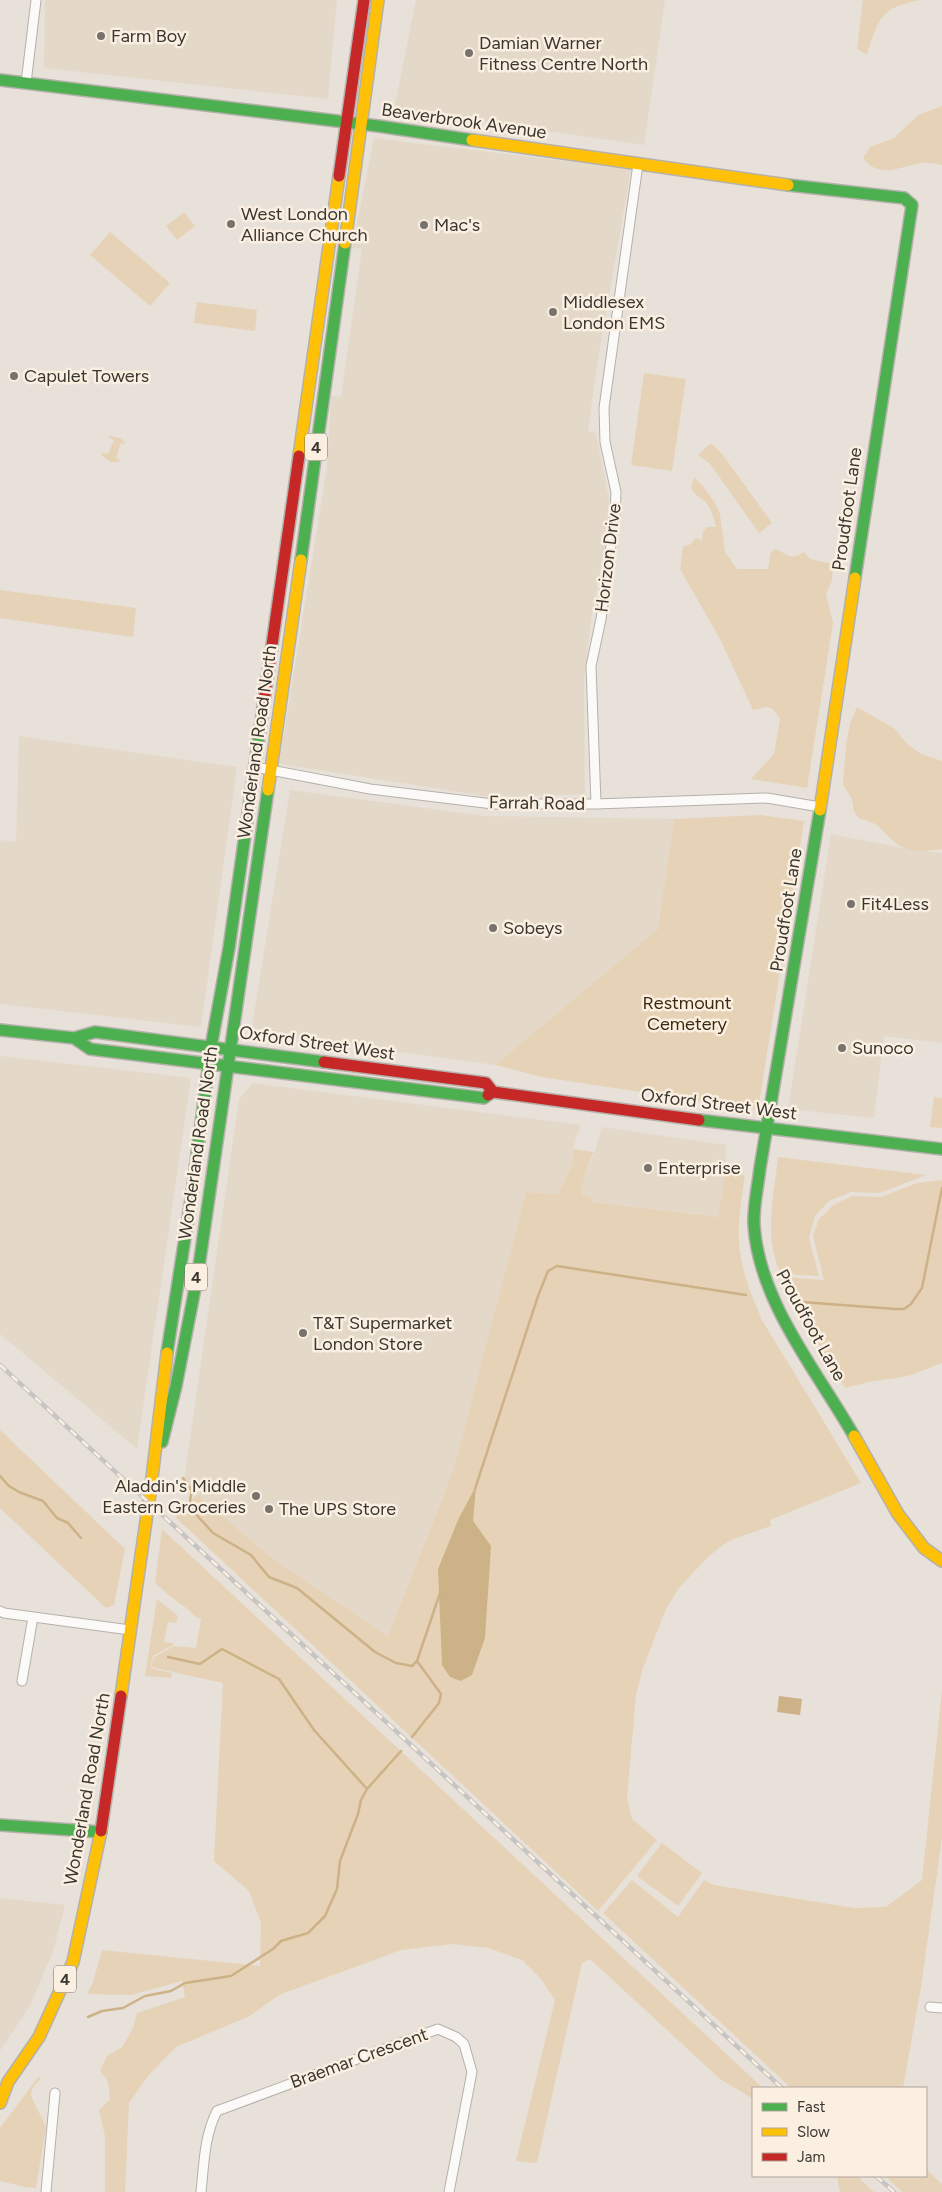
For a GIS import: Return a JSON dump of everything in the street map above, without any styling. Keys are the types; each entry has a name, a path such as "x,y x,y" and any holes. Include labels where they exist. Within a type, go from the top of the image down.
{"main road":[{"name":"Wonderland Road North","path":"0,2103 4,2085 39,2037 73,1962 101,1832 151,1486 162,1387 183,1256 211,1047 229,948 364,0"},
{"name":"Wonderland Road North","path":"151,1486 176,1389 199,1259 270,771 378,0"},
{"name":"Beaverbrook Avenue","path":"0,80 347,122 736,179 904,198 912,204 912,213"},
{"name":"Proudfoot Lane","path":"912,213 890,341 820,807 760,1168 754,1224 762,1272 783,1319 839,1410 898,1514 924,1548 942,1561"},
{"name":"Oxford Street West","path":"0,1030 74,1038 95,1032 486,1083 493,1092"},
{"name":"Oxford Street West","path":"74,1038 90,1049 484,1098 493,1092 942,1149"},
{"path":"0,1825 101,1832"}],"street":[{"path":"26,83 36,0"},
{"name":"Horizon Drive","path":"596,804 591,666 601,619 615,515 616,492 605,442 604,408 638,164"},
{"name":"Farrah Road","path":"255,768 370,789 493,804 596,804 767,798 820,807"},
{"path":"0,1610 4,1613 130,1630"},
{"path":"22,1681 33,1617"},
{"path":"930,2007 942,2008"},
{"name":"Braemar Crescent","path":"201,2192 207,2140 217,2111 438,2029 456,2037 464,2044 472,2072 450,2192"},
{"path":"46,2192 55,2093"}],"shaded area":[{"path":"45,0 337,0 328,99 44,68"},
{"path":"416,0 665,0 644,145 394,109"},
{"path":"374,138 631,169 597,365 588,431 596,433 609,499 607,534 591,620 584,680 585,794 491,797 279,764 327,467 331,396 341,397 362,249 352,248"},
{"path":"19,736 237,767 201,1027 0,1004 0,840 16,842"},
{"path":"290,790 485,816 674,819 659,929 495,1065 251,1032"},
{"path":"831,834 903,848 942,853 942,1043 884,1036 874,1118 788,1109"},
{"path":"0,1056 191,1078 137,1449 0,1334"},
{"path":"253,1083 581,1125 573,1149 574,1163 558,1194 527,1192 454,1468 388,1636 272,1558 197,1494 184,1480 239,1099"},
{"path":"602,1127 726,1145 725,1173 718,1217 590,1202 581,1196 585,1173 593,1157"},
{"path":"476,1486 473,1521 491,1546 485,1638 472,1675 461,1681 450,1677 442,1665 438,1569 458,1520"},
{"path":"779,1696 802,1699 800,1715 777,1712"},
{"path":"0,1898 65,1905 54,1949 30,2006 0,2051"}],"green space":[{"path":"863,0 921,0 897,7 883,17 878,23 867,55 857,49"},
{"path":"942,106 942,165 924,163 898,169 883,170 869,165 863,158 870,147 894,138 918,115"},
{"path":"184,212 195,226 177,240 166,226"},
{"path":"110,232 170,283 150,306 90,255"},
{"path":"197,302 257,310 255,331 194,323"},
{"path":"644,373 686,379 672,471 631,465"},
{"path":"108,437 122,439 126,445 121,443 116,458 121,461 111,462 102,455 102,453 108,454 114,440"},
{"path":"711,443 723,455 772,523 759,533 711,465 698,455"},
{"path":"694,477 715,503 720,514 725,552 737,569 768,569 771,552 776,549 792,557 804,552 810,559 833,564 832,580 826,594 833,623 807,788 751,779 774,754 780,719 773,709 766,707 753,710 720,639 680,569 683,546 689,545 696,538 702,540 703,531 707,527 716,527 708,505 691,488"},
{"path":"0,590 136,608 133,637 0,618"},
{"path":"857,707 895,729 907,744 921,754 942,761 942,849 922,851 906,849 896,843 879,827 860,819 854,812 852,799 843,785 846,744 850,724"},
{"name":"Restmount Cemetery","path":"761,815 804,821 758,1110 542,1077 495,1065 658,929 674,819"},
{"path":"934,1097 942,1098 942,1128 930,1127"},
{"path":"573,1149 594,1152 585,1173 581,1196 591,1197 591,1202 718,1217 725,1173 745,1175 739,1241 744,1272 751,1292 762,1320 861,1483 770,1520 771,1526 733,1539 721,1546 706,1559 678,1589 665,1611 642,1671 636,1695 627,1798 632,1819 657,1840 598,1911 175,1517 197,1494 272,1558 388,1636 454,1468 526,1192 558,1194 573,1163"},
{"path":"778,1157 926,1175 880,1193 851,1192 829,1201 815,1216 809,1238 819,1276 781,1274 772,1246 771,1231 772,1201"},
{"path":"942,1180 942,1363 908,1376 845,1388 796,1308 787,1277 824,1280 813,1236 819,1219 833,1205 852,1196 881,1197 917,1183"},
{"path":"0,1430 125,1549 114,1605 106,1608 0,1508"},
{"path":"162,1529 762,2087 752,2087 752,2098 720,2079 590,1959 582,1963 537,2163 516,2161 555,2000 541,1979 522,1960 488,1948 453,1944 401,1950 279,1995 250,2016 176,2047 148,2076 129,2103 125,2192 105,2192 105,2136 99,2110 110,2099 108,2082 100,2070 107,2056 122,2047 133,2028 137,2013 185,1997 182,1981 131,1995 87,1994 93,1982 102,1950 260,1966 261,1923 249,1891 214,1861 223,1683 151,1667 154,1657 174,1646 196,1648 201,1619 155,1583"},
{"path":"157,1599 178,1616 176,1623 168,1622 164,1642 173,1643 173,1645 153,1656 150,1668 172,1673 171,1678 145,1676"},
{"path":"942,1690 942,1838 921,1987 903,2087 790,2087 603,1913 632,1880 678,1917 704,1880 714,1885 854,1908 886,1907 922,1880"},
{"path":"662,1843 702,1873 678,1906 637,1876"},
{"path":"39,2076 40,2079 32,2089 31,2096 46,2127 36,2188 0,2181 0,2128"},
{"path":"927,2170 942,2184 942,2192 902,2192 886,2177 927,2177"},
{"path":"837,2177 858,2177 874,2192 840,2192"}],"waterway":[{"path":"802,1302 895,1309 904,1309 911,1304 922,1288 942,1188"},
{"path":"475,1489 538,1296 548,1271 557,1266 746,1295"},
{"path":"0,1476 9,1486 19,1492 43,1501 57,1518 68,1523 81,1538"},
{"path":"183,1478 192,1491 190,1500 193,1511 213,1533 251,1555 269,1577 297,1588 375,1652 396,1663 412,1666 417,1661 440,1593"},
{"path":"168,1657 200,1664 222,1649 279,1679 314,1730 367,1789"},
{"path":"412,1737 439,1703 441,1694 417,1661"},
{"path":"88,2017 102,2011 123,2008 145,1996 171,1991 185,1983 231,1976 273,1949 281,1941 308,1933 325,1916 337,1889 340,1861 358,1814 361,1800 367,1789 401,1751"}],"railway":[{"path":"0,1365 781,2087"},
{"path":"877,2177 894,2192"}],"traffic: fast":[{"path":"0,80 378,126 472,140"},
{"path":"788,185 904,198 912,205 855,578"},
{"path":"301,560 345,243"},
{"path":"167,1353 192,1193 211,1047 229,948 264,701"},
{"path":"162,1442 176,1386 198,1273 268,790"},
{"path":"820,810 760,1168 754,1225 758,1254 778,1308 807,1361 854,1436"},
{"path":"0,1030 74,1038 95,1032 324,1062"},
{"path":"74,1038 90,1049 484,1098 488,1095"},
{"path":"699,1120 942,1149"},
{"path":"0,1825 101,1832"}],"traffic: slow":[{"path":"345,243 378,0"},
{"path":"472,140 788,185"},
{"path":"299,456 339,176"},
{"path":"268,790 301,560"},
{"path":"820,810 855,578"},
{"path":"121,1696 151,1486 167,1353"},
{"path":"854,1436 898,1514 924,1548 942,1561"},
{"path":"0,2103 8,2082 39,2037 73,1962 101,1831"}],"traffic: jam":[{"path":"339,176 364,0"},
{"path":"264,701 299,456"},
{"path":"324,1062 486,1083 493,1092"},
{"path":"488,1095 493,1092 699,1120"},
{"path":"101,1831 121,1696"}],"place":[{"name":"Farm Boy","path":"101,36"},
{"name":"Damian Warner Fitness Centre North","path":"469,53"},
{"name":"West London Alliance Church","path":"231,224"},
{"name":"Mac's","path":"424,225"},
{"name":"Middlesex London EMS","path":"553,312"},
{"name":"Capulet Towers","path":"14,376"},
{"name":"Fit4Less","path":"851,904"},
{"name":"Sobeys","path":"493,928"},
{"name":"Sunoco","path":"842,1048"},
{"name":"Enterprise","path":"648,1168"},
{"name":"T&T Supermarket London Store","path":"303,1333"},
{"name":"Aladdin's Middle Eastern Groceries","path":"256,1496"},
{"name":"The UPS Store","path":"269,1509"}]}
